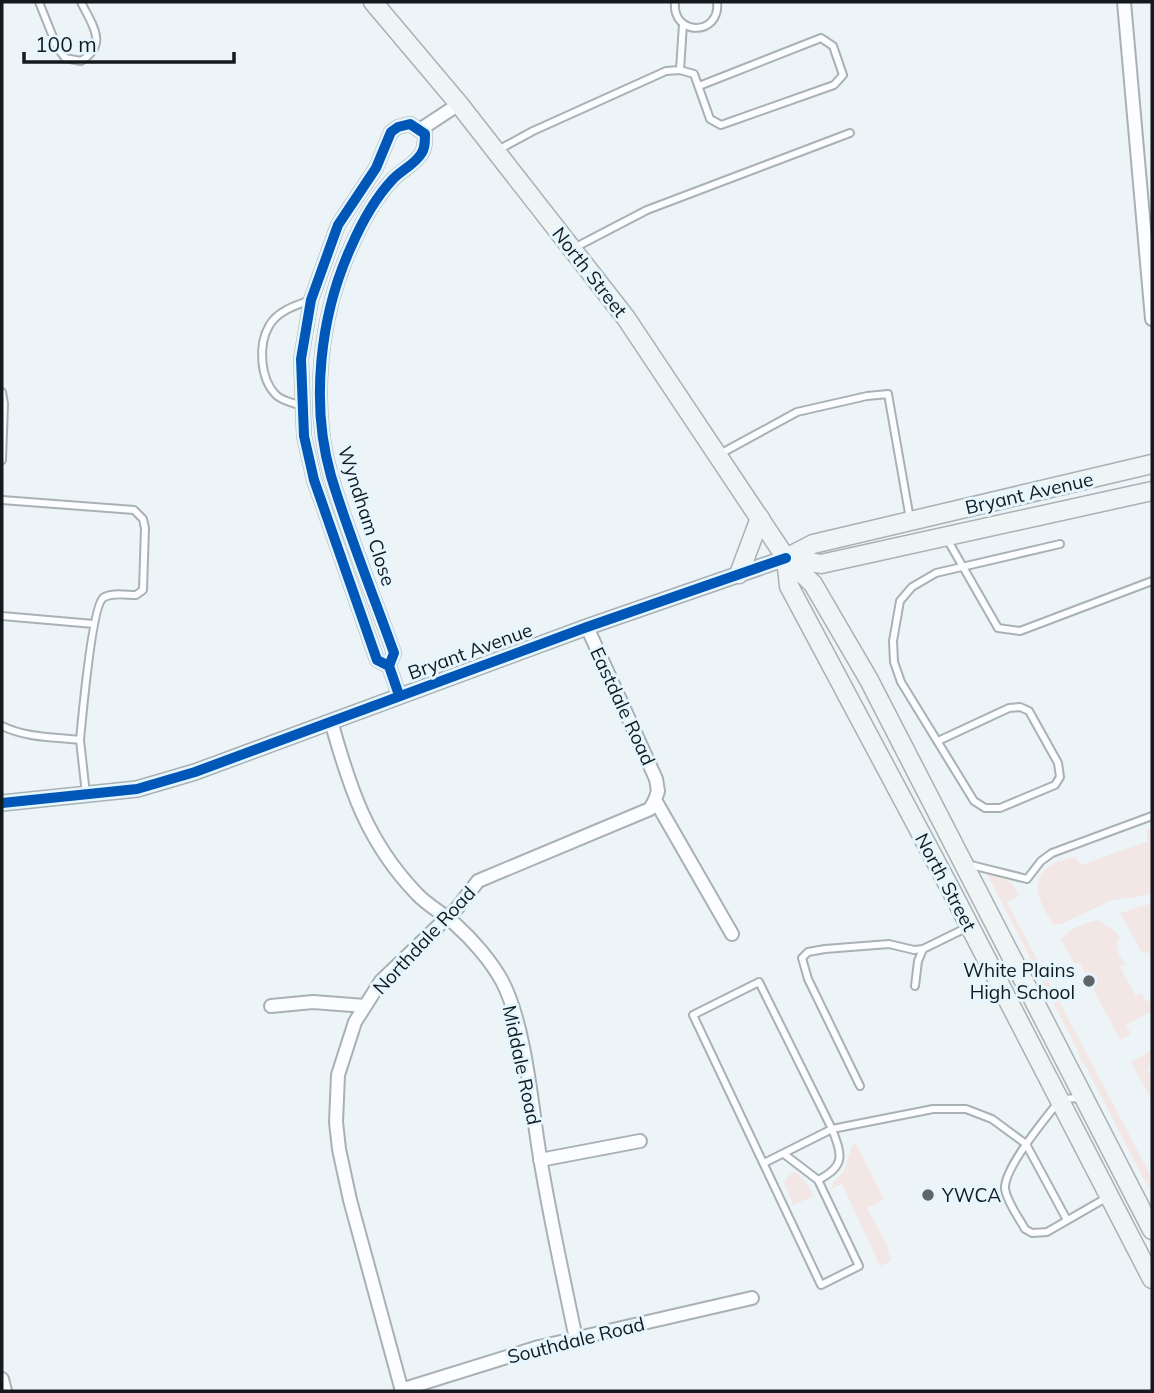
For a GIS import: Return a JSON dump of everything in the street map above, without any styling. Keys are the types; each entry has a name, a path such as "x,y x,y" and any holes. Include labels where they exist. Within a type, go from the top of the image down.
{"main road":[{"name":"North Street","path":"373,2 459,104 626,318 786,558 813,584 869,680 1152,1230"},
{"name":"Bryant Avenue","path":"786,558 813,544 1152,464"},
{"name":"Bryant Avenue","path":"786,558 821,564 1152,491"},
{"path":"739,574 760,518"},
{"name":"North Street","path":"786,558 789,586 1152,1279"}],"street":[{"path":"1124,2 1148,214 1152,319"},
{"name":"Wyndham Close","path":"421,129 459,104"},
{"name":"Wyndham Close","path":"389,666 377,660 314,480 304,436 300,359 311,299 338,225 376,168 391,132 410,124 425,134 424,151 391,180 351,247 330,304 324,335 320,390 324,438 331,475 394,653 389,666 399,695"},
{"path":"376,168 391,180"},
{"path":"311,299 330,304"},
{"path":"314,480 331,475"},
{"name":"Bryant Avenue","path":"2,803 137,789 172,779 587,627 786,558"},
{"name":"Eastdale Road","path":"587,627 656,779 658,791 655,800 732,934"},
{"name":"Middale Road","path":"331,722 346,774 374,840 388,862 419,897 447,918 491,963 502,981 519,1031 540,1160 576,1339"},
{"name":"Northdale Road","path":"402,1390 350,1200 339,1149 336,1122 338,1076 355,1022 381,981 458,907 478,881 650,809 655,800"},
{"path":"271,1006 313,1002 365,1006"},
{"path":"540,1160 640,1141"},
{"name":"Southdale Road","path":"402,1390 539,1347 752,1298"},
{"path":"2,1379 5,1391"}],"lane":[{"path":"39,2 54,42 65,58 81,61 92,54 97,46 96,35 81,2"},
{"path":"675,2 677,16 683,24 693,28 707,25 716,15 717,2"},
{"path":"680,70 683,24"},
{"path":"496,151 533,131 666,71 680,70 694,74 710,119 721,125 834,85 843,75 833,46 821,38 699,86"},
{"path":"573,249 602,231 647,210 850,133"},
{"path":"302,406 277,396 265,374 263,349 269,326 290,307 311,299"},
{"path":"2,392 2,460"},
{"path":"719,455 797,412 867,396 888,394 910,520"},
{"path":"2,500 134,510 143,519 143,590 136,596 116,594 104,597 100,601 94,624 80,740 86,796"},
{"path":"946,538 998,628 1020,631 1152,581"},
{"path":"938,741 1009,708 1020,707 1029,711 1058,763 1059,777 1055,785 1000,808 985,808 974,801 901,682 894,662 893,641 900,601 912,587 936,573 962,565 1059,544"},
{"path":"2,616 94,624"},
{"path":"2,726 14,732 38,737 80,740"},
{"path":"965,863 1027,879 1041,861 1052,853 1152,816"},
{"path":"860,1086 808,979 802,958 808,952 825,949 889,944 914,950 923,949 969,926"},
{"path":"915,986 918,961 923,949"},
{"path":"784,1154 818,1180 859,1266 821,1285 693,1015 759,982 840,1150 840,1160 831,1174 818,1180"},
{"path":"1085,1098 1060,1100 1026,1144 1005,1186 1025,1229 1032,1233 1047,1232 1109,1196"},
{"path":"764,1163 832,1129 933,1109 966,1109 992,1118 1026,1144 1067,1220"}],"shaded area":[{"path":"1152,827 1152,893 1112,900 1061,924 1053,925 1038,893 1039,878 1043,872 1061,860 1075,857 1081,865 1148,841 1146,831"},
{"path":"987,874 1007,879 1016,890 1019,896 1007,902 1152,1178 1152,1191 1080,1059"},
{"path":"1152,903 1151,959 1147,951 1142,953 1120,913"},
{"path":"1098,920 1116,932 1120,939 1116,941 1119,947 1116,949 1125,964 1120,967 1136,996 1141,993 1146,1002 1152,999 1152,1011 1126,1025 1131,1034 1120,1040 1079,962 1075,964 1061,940 1073,929"},
{"path":"1152,1050 1152,1065 1147,1068 1152,1079 1152,1101 1131,1062"},
{"path":"853,1143 856,1143 884,1199 867,1208 887,1245 891,1261 880,1266 842,1184 831,1189 833,1182 844,1171"},
{"path":"796,1172 814,1196 793,1205 784,1182"}],"cycle path":[{"path":"389,666 377,660 314,480 304,436 301,359 311,300 338,225 376,168 391,132 410,124 425,134 423,150 381,194 351,247 332,301 321,360 320,389 321,419 331,476 394,653 389,666 399,695"},
{"path":"2,803 137,789 195,772 587,627 786,558"}],"place":[{"name":"White Plains High School","path":"1089,981"},
{"name":"YWCA","path":"928,1195"}]}
